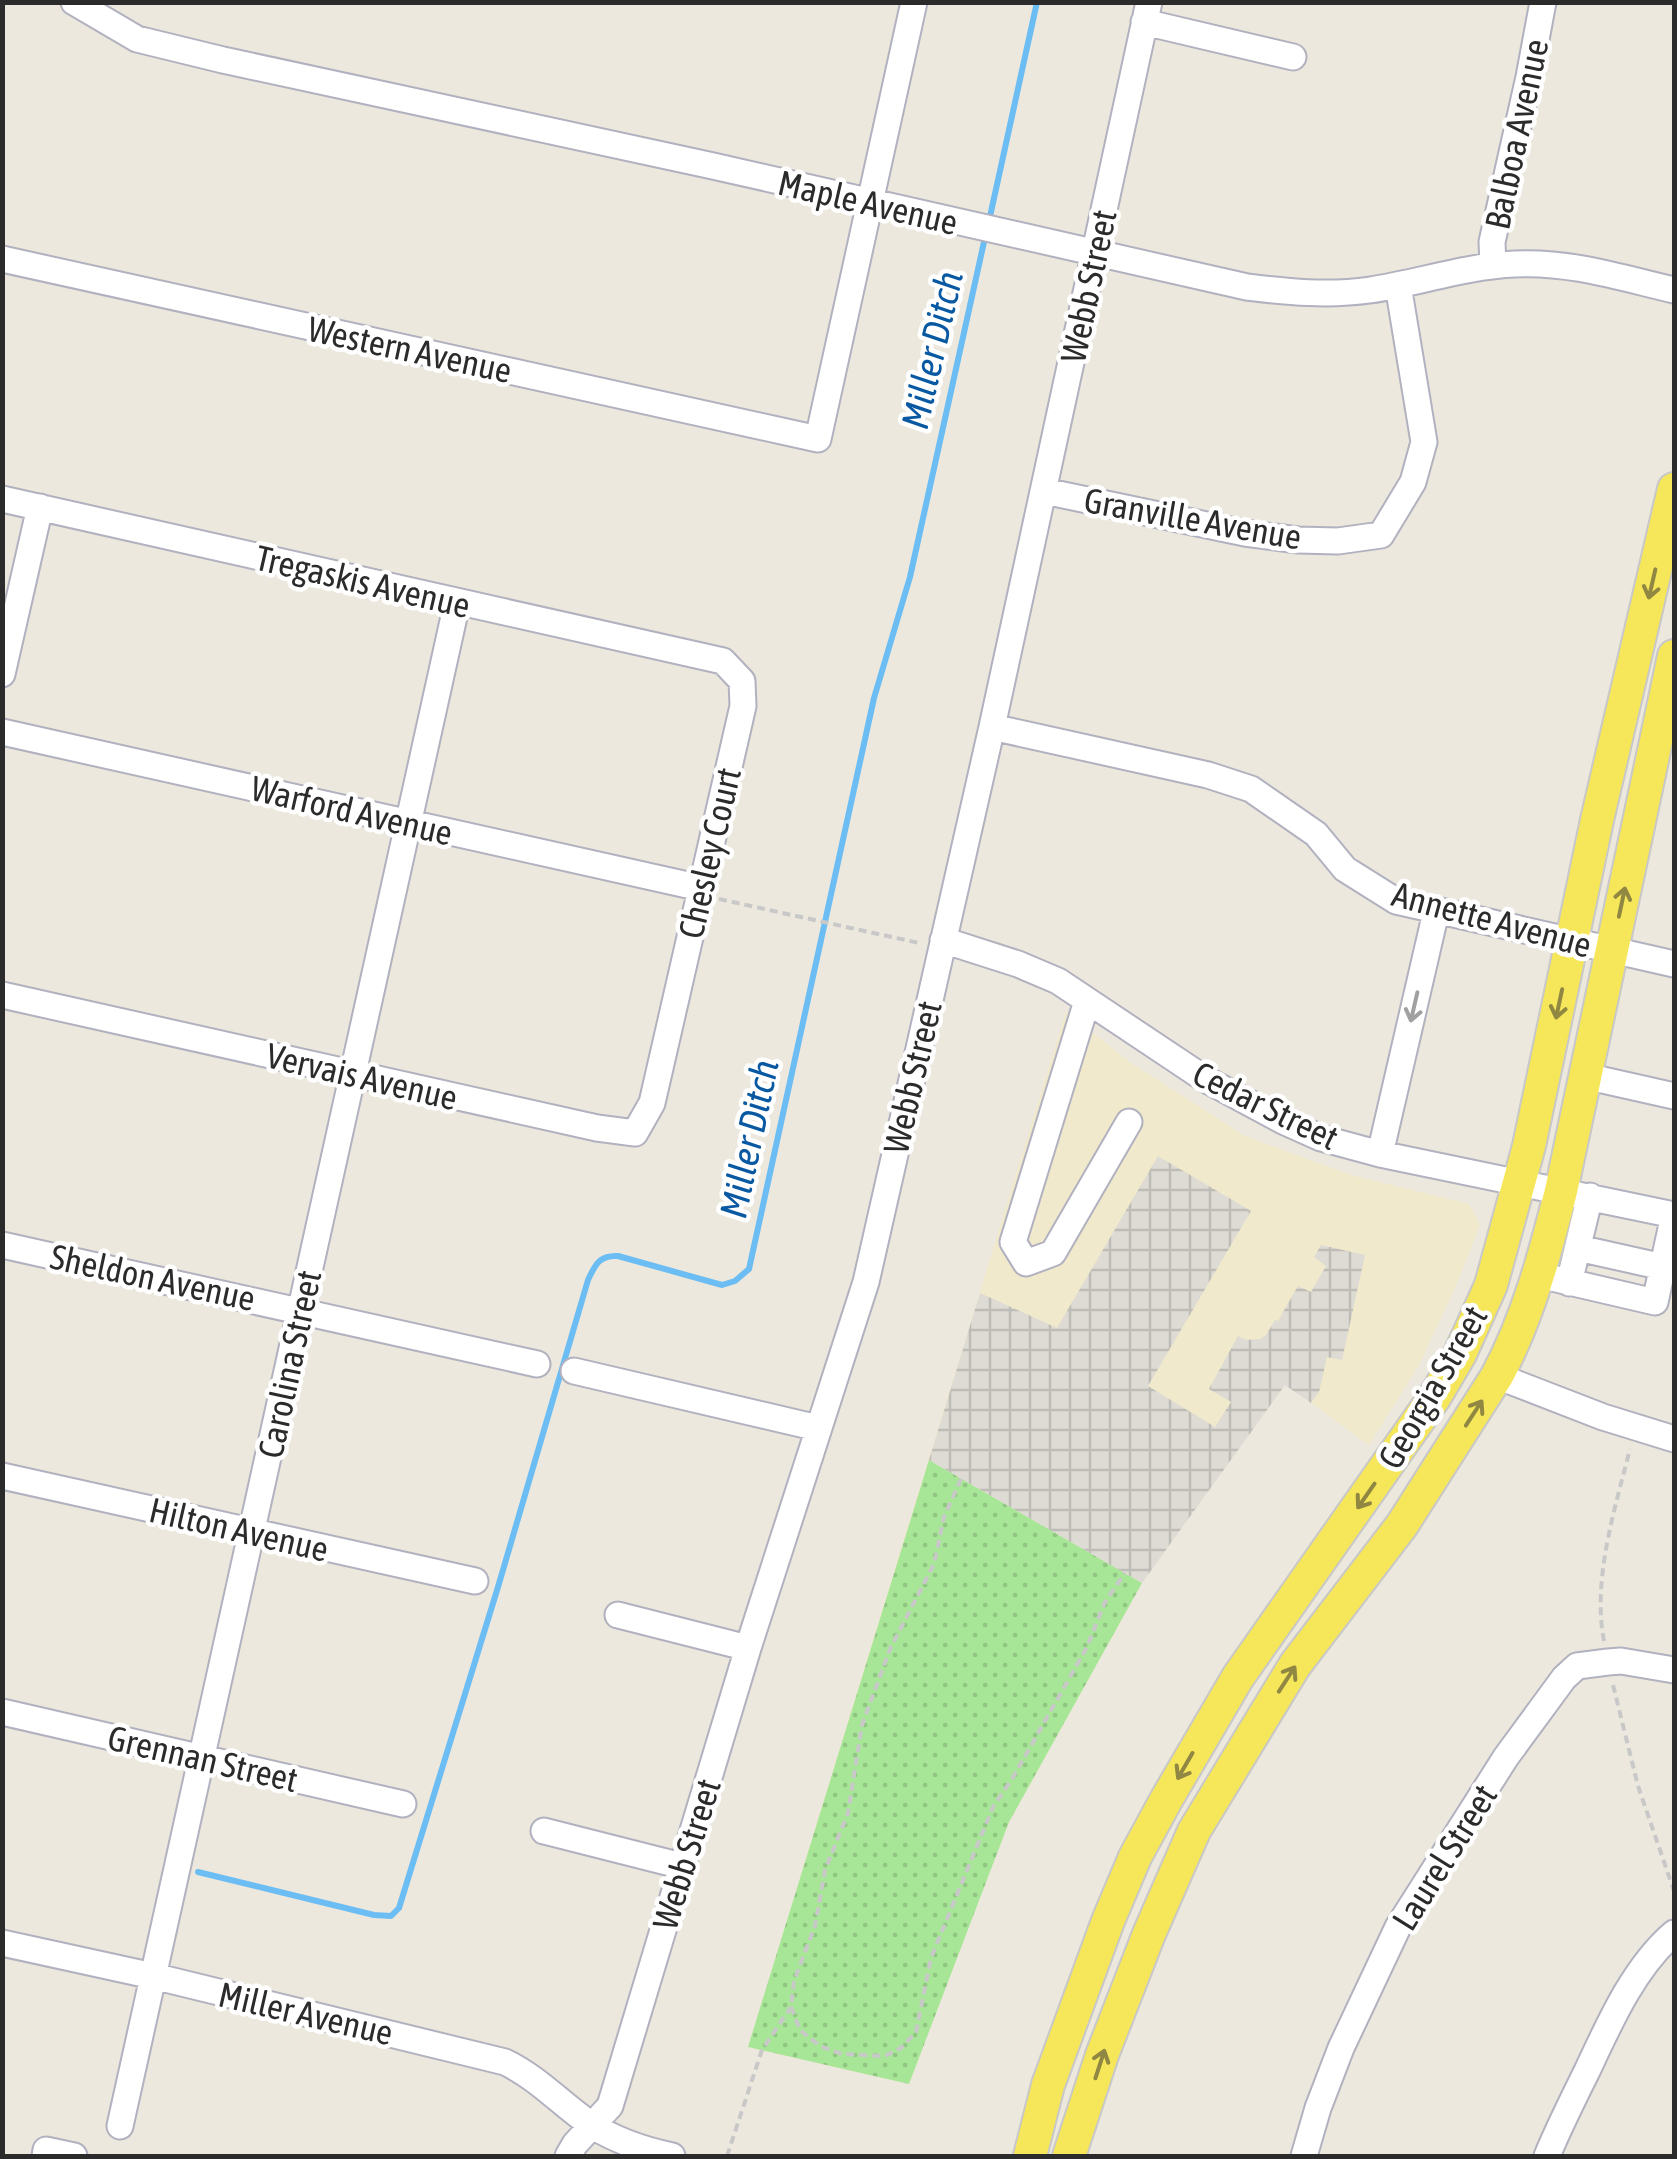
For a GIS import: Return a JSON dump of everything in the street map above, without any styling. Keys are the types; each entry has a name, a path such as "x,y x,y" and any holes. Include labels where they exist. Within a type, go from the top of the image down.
{"main road":[{"name":"Georgia Street","path":"1030,2156 1048,2085 1108,1920 1166,1800 1238,1677 1434,1398 1491,1286 1529,1146 1674,490"},
{"name":"Georgia Street","path":"1070,2156 1102,2055 1194,1830 1296,1665 1402,1525 1554,1279 1576,1194 1585,1076 1674,656"}],"street":[{"name":"Maple Avenue","path":"74,2 137,39 1247,286 1306,294 1366,291 1493,265 1561,264 1674,290"},
{"path":"870,202 914,2"},
{"name":"Balboa Avenue","path":"1493,265 1492,242 1543,2"},
{"path":"1146,12 1293,57"},
{"name":"Webb Street","path":"568,2156 610,2106 748,1648 866,1282 992,727 1146,12"},
{"name":"Western Avenue","path":"2,259 818,438 870,202"},
{"name":"Granville Avenue","path":"1044,490 1245,533 1338,541 1381,535 1413,482 1424,442 1398,285"},
{"name":"Tregaskis Avenue","path":"2,498 723,661"},
{"path":"2,674 40,507"},
{"name":"Carolina Street","path":"120,2126 458,602"},
{"name":"Chesley Court","path":"664,1050 743,706 742,681 723,661"},
{"name":"Annette Avenue","path":"992,727 1208,775 1251,789 1316,834 1345,868 1396,901 1674,964"},
{"name":"Warford Avenue","path":"2,732 700,891"},
{"path":"1380,1154 1436,912"},
{"name":"Cedar Street","path":"942,944 1058,981 1205,1080 1320,1138 1674,1215"},
{"name":"Vervais Avenue","path":"2,995 597,1128 634,1133 652,1102 664,1050"},
{"path":"1087,1000 1013,1242 1026,1264 1053,1253 1128,1122"},
{"path":"1585,1076 1674,1096"},
{"path":"1576,1194 1578,1248 1554,1279 1655,1302 1674,1215"},
{"name":"Sheldon Avenue","path":"2,1244 538,1364"},
{"path":"1578,1248 1663,1267"},
{"path":"574,1372 818,1428"},
{"path":"1497,1376 1603,1417 1674,1438"},
{"name":"Hilton Avenue","path":"2,1476 475,1581"},
{"path":"618,1614 748,1648"},
{"name":"Laurel Street","path":"1304,2156 1341,2048 1398,1927 1506,1757 1564,1678 1577,1666 1621,1661 1674,1670"},
{"name":"Grennan Street","path":"2,1712 403,1804"},
{"path":"544,1831 682,1866"},
{"path":"1547,2156 1608,2027 1653,1955 1674,1932"},
{"name":"Miller Avenue","path":"2,1943 505,2062 541,2083 591,2125 624,2142 672,2156"},
{"path":"45,2156 46,2150 74,2156"}],"path":[{"path":"700,891 812,919 942,944"},
{"path":"961,1479 944,1517 934,1564 890,1650 862,1725 848,1813 825,1870 815,1926 794,1981 792,2007 800,2030 820,2046 842,2054 885,2056 901,2048 916,2032 931,1958 993,1807 1087,1647 1105,1602 1126,1573"},
{"path":"728,2156 762,2050 792,2007"}],"shaded area":[{"path":"1066,1012 1134,1065 1245,1136 1351,1175 1469,1204 1480,1225 1418,1367 1369,1445 1285,1384 1142,1583 1009,1822 909,2084 748,2047"},
{"path":"1158,1156 1251,1211 1148,1386 1215,1427 1231,1402 1209,1389 1238,1336 1260,1339 1278,1321 1298,1286 1311,1292 1326,1266 1314,1257 1321,1245 1365,1255 1342,1360 1327,1357 1319,1392 1311,1403 1285,1385 1142,1583 929,1460 980,1293 1057,1328"}],"green space":[{"path":"929,1460 1142,1583 1009,1822 909,2084 748,2047"}],"waterway":[{"name":"Miller Ditch","path":"989,221 1037,2"},
{"name":"Miller Ditch","path":"198,1872 374,1915 391,1916 399,1908 593,1270 602,1259 618,1256 722,1285 735,1281 749,1269 874,698 910,577 986,233"}]}
